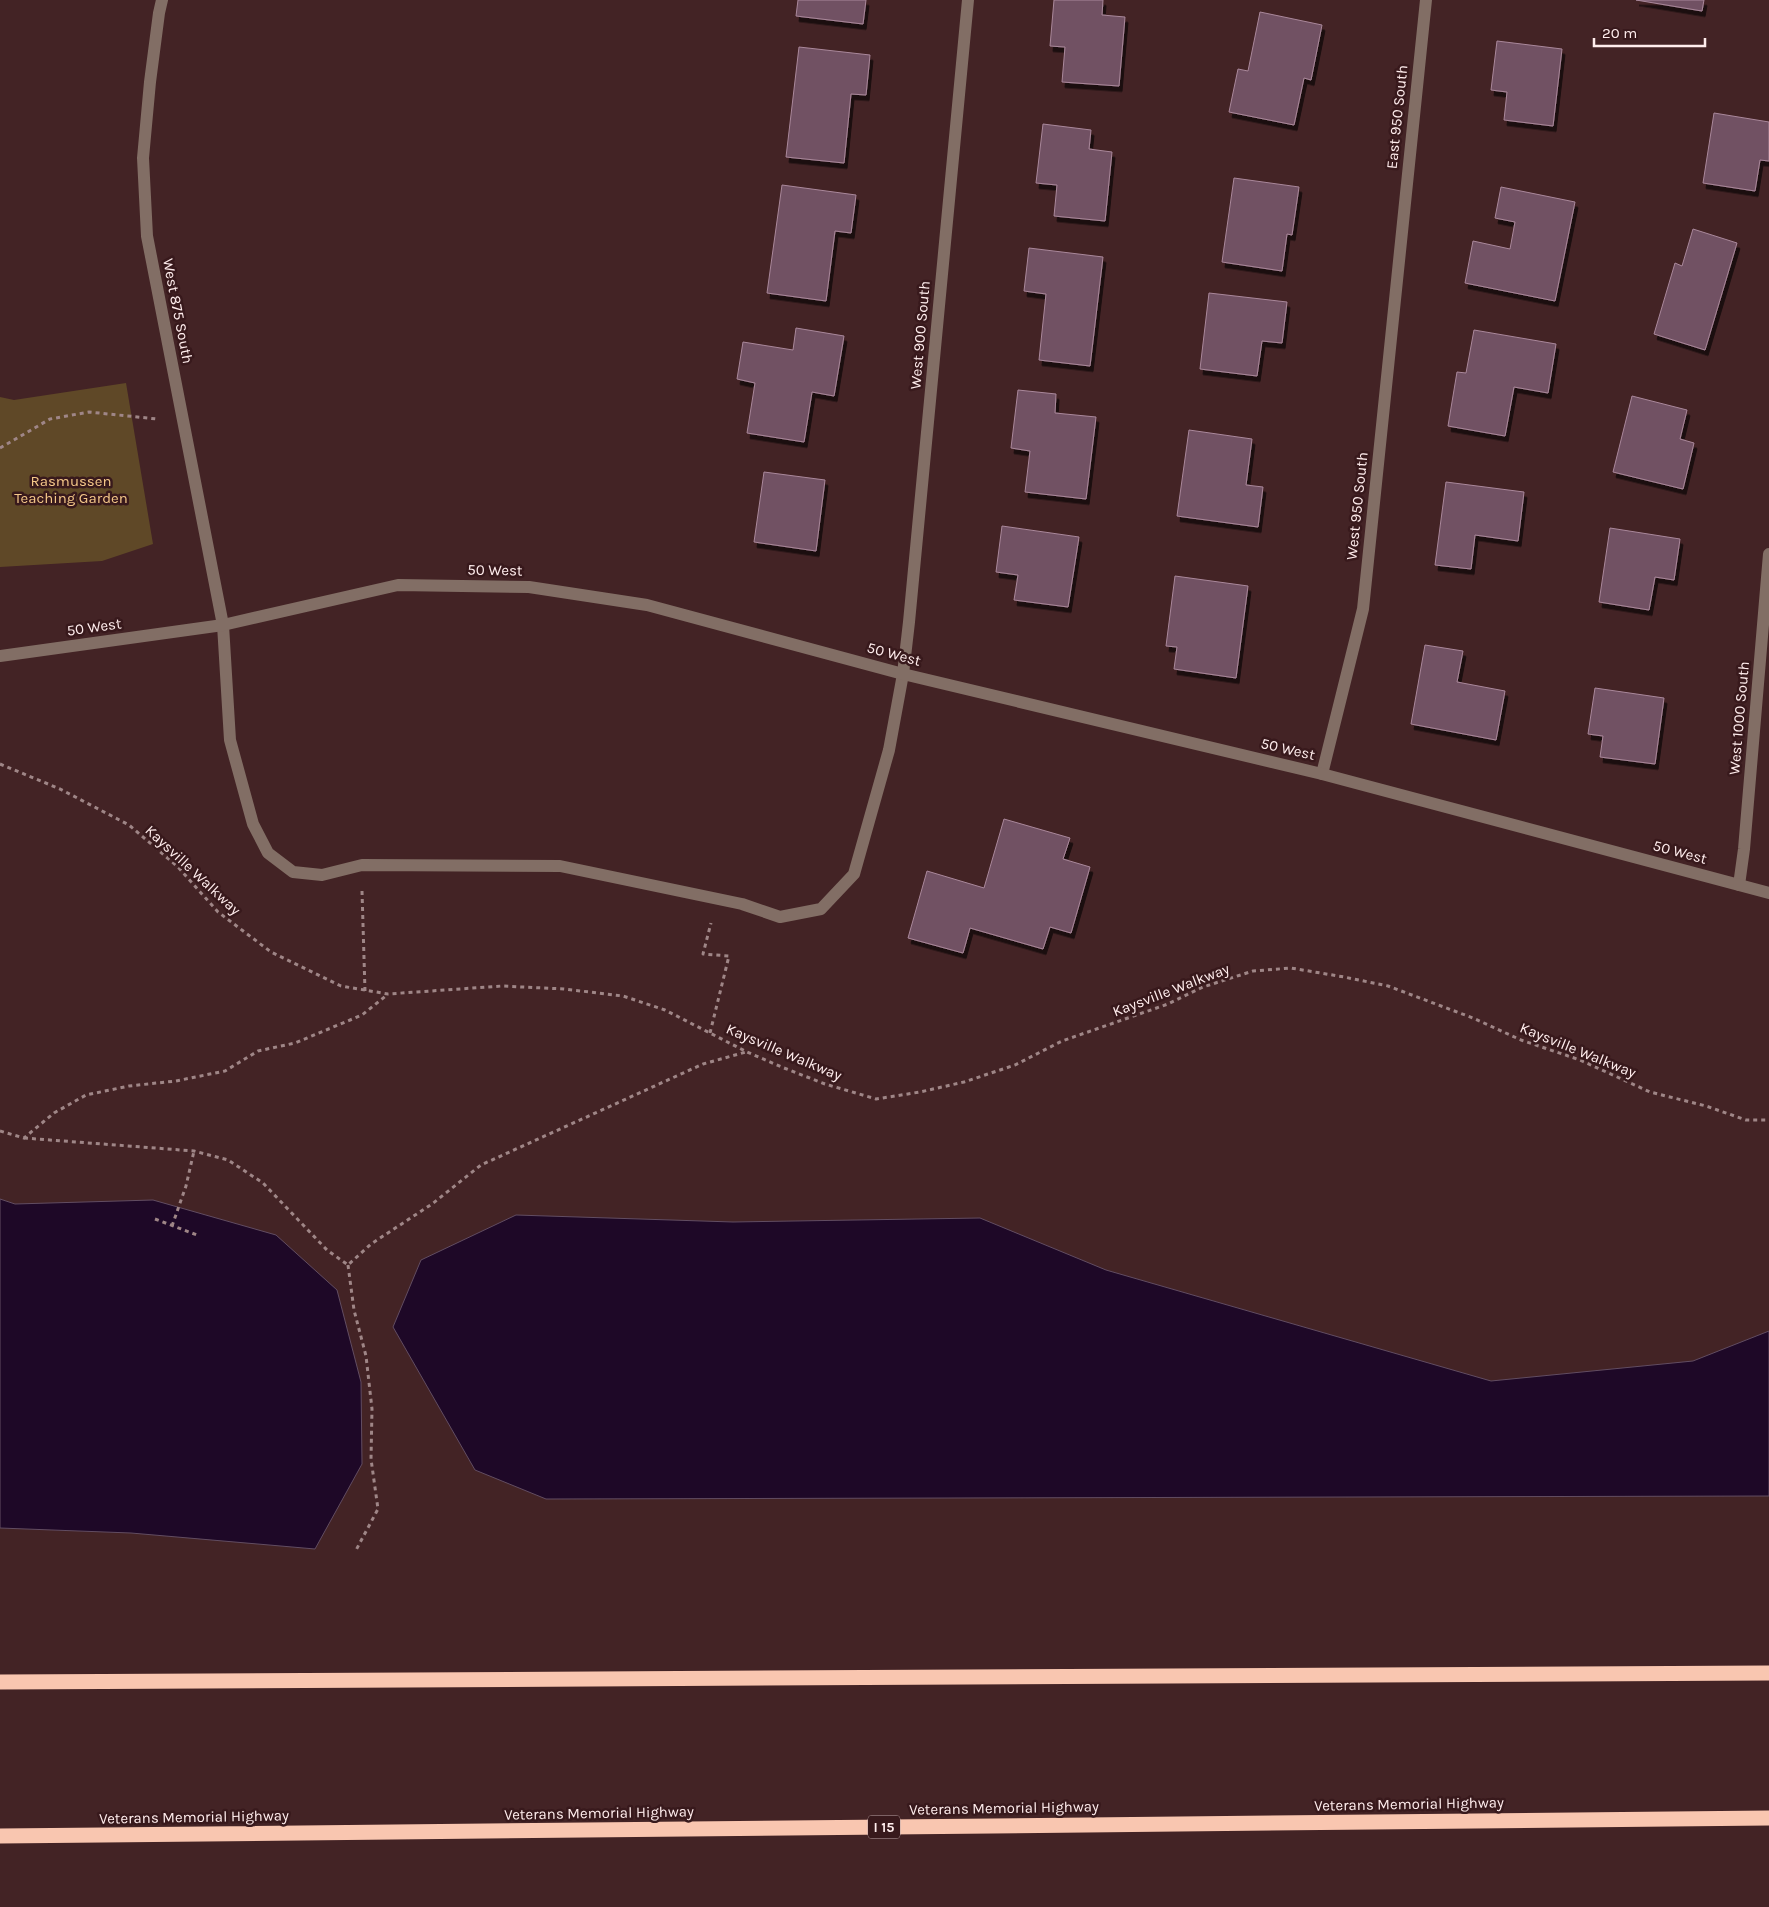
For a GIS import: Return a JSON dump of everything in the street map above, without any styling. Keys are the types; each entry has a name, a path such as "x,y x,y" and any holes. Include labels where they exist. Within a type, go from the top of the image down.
{"highway":[{"path":"0,1682 1769,1673"},
{"name":"Veterans Memorial Highway","path":"0,1836 1769,1818"}],"street":[{"name":"West 875 South","path":"162,0 150,82 143,158 147,236 223,625 230,740 253,824 268,853 292,872 322,874 362,865 560,866 717,898"},
{"name":"West 900 South","path":"717,898 780,917 821,909 854,874 889,750 909,622 968,0"},
{"name":"East 950 South","path":"1401,238 1426,0"},
{"name":"West 950 South","path":"1322,774 1363,609 1401,238"},
{"name":"West 1000 South","path":"1739,885 1744,849 1769,554"},
{"name":"50 West","path":"0,656 223,625 398,584 529,587 646,605 902,674 1322,774 1769,893"}],"path":[{"path":"0,448 50,419 89,412 183,422"},
{"name":"Kaysville Walkway","path":"0,764 60,789 129,825 178,867 218,912 271,952 341,986 388,994 502,986 623,996 665,1010 747,1052 825,1084 876,1098 920,1092 964,1082 1015,1065 1062,1040 1168,1004 1203,986 1253,972 1291,968 1344,976 1388,986 1473,1018 1521,1040 1580,1060 1650,1092 1706,1106 1746,1120 1769,1120"},
{"path":"362,865 365,990"},
{"path":"710,1033 729,956 703,954 717,898"},
{"path":"24,1138 54,1113 86,1095 129,1086 176,1081 224,1071 258,1051 295,1043 362,1015 388,994"},
{"path":"348,1265 371,1244 432,1204 480,1165 703,1064 747,1052"},
{"path":"0,1131 24,1138 194,1151 228,1160 263,1183 327,1250 348,1265 354,1310 366,1356 372,1409 371,1459 378,1509 355,1552"},
{"path":"172,1226 186,1186 194,1151"},
{"path":"155,1219 197,1235"}],"green space":[{"name":"Rasmussen Teaching Garden","path":"126,383 153,544 102,561 0,567 0,397 14,400"}],"shaded area":[{"path":"0,1199 15,1204 153,1200 276,1235 337,1290 361,1382 362,1464 315,1549 131,1533 0,1528"},
{"path":"516,1215 733,1222 980,1218 1106,1270 1491,1381 1693,1361 1769,1331 1769,1496 546,1499 475,1470 393,1327 421,1260"}],"building":[{"path":"798,0 866,0 863,24 796,16"},
{"path":"1054,0 1103,0 1102,15 1125,17 1119,86 1062,82 1065,47 1050,46"},
{"path":"1636,0 1704,0 1702,11"},
{"path":"1260,12 1322,25 1311,80 1304,78 1294,125 1229,112 1238,69 1248,71"},
{"path":"1497,41 1562,49 1553,126 1504,120 1507,92 1491,90"},
{"path":"799,47 870,55 866,95 851,94 844,163 786,157"},
{"path":"1714,113 1769,122 1769,161 1760,160 1755,191 1703,183"},
{"path":"1043,124 1091,130 1089,149 1112,152 1105,221 1054,216 1057,185 1036,183"},
{"path":"1234,178 1299,187 1292,235 1287,234 1282,271 1222,262"},
{"path":"782,185 856,195 851,233 835,231 826,301 767,293"},
{"path":"1501,187 1575,202 1555,301 1465,283 1473,241 1510,249 1515,222 1495,218"},
{"path":"1693,229 1737,243 1705,350 1654,334 1675,263 1682,266"},
{"path":"1029,248 1103,257 1090,366 1039,360 1046,294 1024,291"},
{"path":"1209,293 1287,302 1282,343 1262,341 1257,376 1200,369"},
{"path":"796,328 844,336 834,396 812,392 804,442 747,433 755,383 737,379 743,342 793,350"},
{"path":"1474,330 1556,344 1548,393 1514,387 1505,436 1448,426 1457,372 1466,373"},
{"path":"1018,390 1056,394 1055,413 1096,417 1086,499 1025,492 1030,451 1011,448"},
{"path":"1632,396 1687,410 1680,439 1694,443 1683,489 1613,472"},
{"path":"1189,430 1252,439 1246,485 1263,487 1258,527 1177,516"},
{"path":"764,472 825,480 816,551 754,542"},
{"path":"1446,482 1524,492 1518,541 1475,535 1471,569 1435,565"},
{"path":"1002,526 1079,537 1068,607 1014,600 1018,575 996,572"},
{"path":"1610,528 1680,539 1674,580 1655,577 1649,610 1599,602"},
{"path":"1175,576 1248,586 1236,678 1174,669 1177,647 1166,646"},
{"path":"1425,645 1463,651 1457,682 1505,691 1496,740 1411,724"},
{"path":"1595,688 1664,698 1655,764 1600,757 1603,736 1588,734"},
{"path":"1004,819 1070,838 1063,859 1090,867 1071,933 1050,927 1043,949 970,928 963,953 908,938 927,871 984,888"}]}
